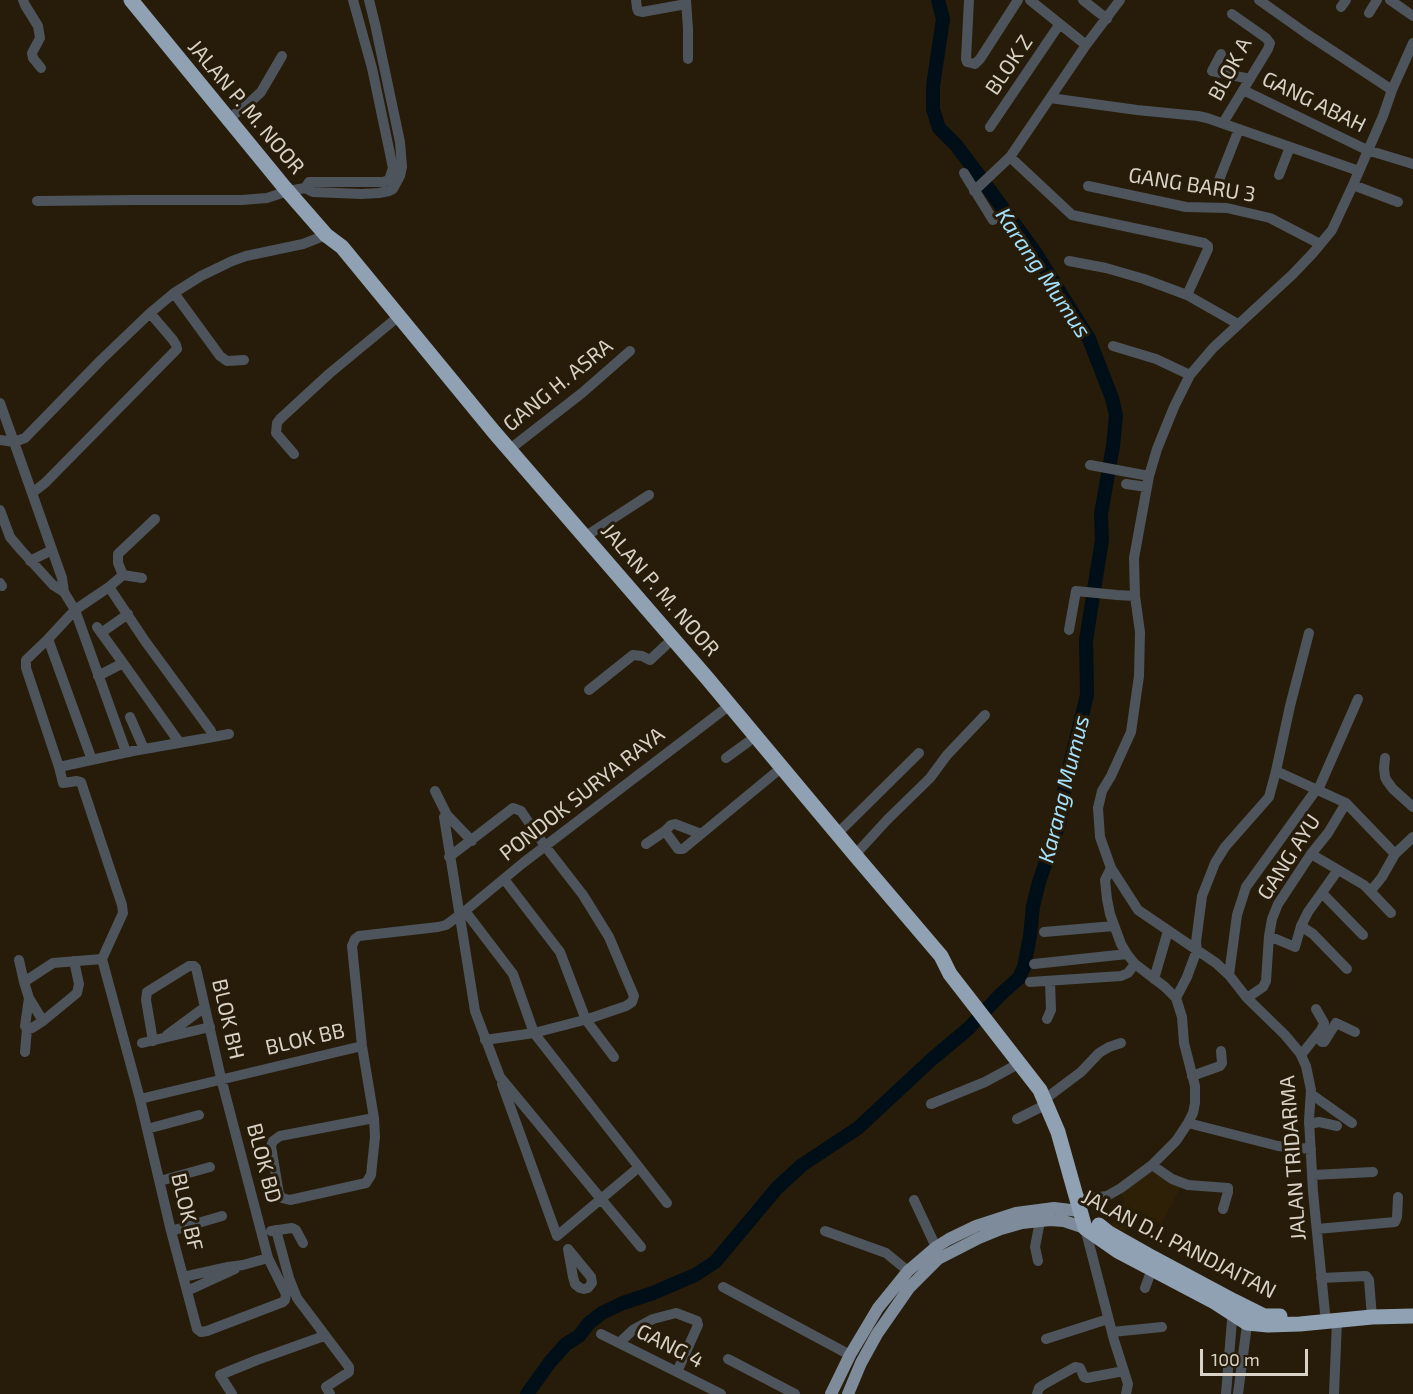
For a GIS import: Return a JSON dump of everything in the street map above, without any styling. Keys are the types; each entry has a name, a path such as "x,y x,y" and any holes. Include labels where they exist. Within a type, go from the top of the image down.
{"highway":[{"name":"JALAN P. M. NOOR","path":"130,0 288,191 329,237 342,247 434,373 585,541 666,645 726,708 748,742 775,773 855,855 942,956 950,974"},
{"name":"JALAN P. M. NOOR","path":"329,237 333,247 393,321 407,333 510,449 585,541 834,834 935,962 950,974 1037,1085 1058,1132 1085,1228"},
{"name":"JALAN D.I. PANDJAITAN","path":"1078,1205 1109,1233 1238,1307 1247,1323 1268,1325 1413,1307"},
{"name":"JALAN D.I. PANDJAITAN","path":"1085,1228 1118,1251 1213,1301 1264,1316 1331,1317"},
{"name":"JALAN D.I. PANDJAITAN","path":"1372,1313 1413,1317"}],"main road":[{"name":"JALAN D.I. PANDJAITAN","path":"831,1394 850,1355 878,1308 908,1271 936,1247 976,1226 1005,1215 1028,1210 1078,1205"},
{"name":"JALAN D.I. PANDJAITAN","path":"848,1394 877,1334 909,1288 938,1259 979,1238 1022,1223 1064,1221 1085,1228"}],"street":[{"path":"23,0 38,26 40,38 32,53 41,68"},
{"path":"353,0 372,68 392,158 393,181"},
{"path":"369,0 400,142 402,166 393,181"},
{"path":"636,0 638,11 642,12 686,2 688,59"},
{"path":"969,0 966,59 967,62 975,64 1018,0"},
{"path":"1030,0 1086,45"},
{"path":"1083,0 1107,19"},
{"path":"975,190 1010,157 1086,45 1120,0"},
{"path":"1259,0 1392,90"},
{"path":"1369,13 1377,0"},
{"path":"1389,0 1413,16"},
{"name":"BLOK A","path":"1223,123 1270,43 1232,14"},
{"name":"BLOK Z","path":"990,127 1059,25"},
{"name":"JALAN TRIDARMA","path":"1334,1394 1331,1317 1321,1278 1317,1229 1309,1124 1311,1094 1309,1077 1301,1055 1285,1035 1247,998 1216,963 1138,910 1111,868 1100,837 1098,808 1102,791 1131,732 1139,676 1140,632 1135,596 1134,558 1149,476 1174,407 1190,375 1213,348 1293,274 1332,230 1413,42"},
{"path":"1221,54 1212,71 1250,79"},
{"path":"228,119 261,92 282,56"},
{"name":"GANG ABAH","path":"1243,90 1367,150 1413,164"},
{"path":"1050,98 1198,116 1359,171"},
{"path":"1219,180 1239,129"},
{"path":"1279,175 1290,147"},
{"path":"1010,157 1072,215 1204,243 1208,246 1187,295"},
{"path":"963,173 993,220"},
{"path":"37,201 242,200 267,198 305,188 309,182 393,181"},
{"path":"1353,185 1398,202"},
{"name":"GANG BARU 3","path":"1088,186 1186,207 1227,208 1270,218 1320,244"},
{"path":"0,440 19,441 150,313 174,293 201,276 246,256 329,237"},
{"path":"1069,261 1106,268 1187,295 1238,324"},
{"path":"174,293 223,360 232,362 244,360"},
{"path":"38,488 177,350 173,340 150,313"},
{"path":"294,454 276,433 277,423 330,373 393,321"},
{"path":"1113,346 1156,359 1190,375"},
{"name":"GANG H. ASRA","path":"510,449 582,393 630,351"},
{"path":"0,403 19,441 38,488 64,592"},
{"path":"1093,465 1149,476"},
{"path":"1126,484 1147,488"},
{"path":"585,541 649,495"},
{"path":"0,510 10,537"},
{"path":"123,575 118,563 118,554 155,519"},
{"path":"0,527 53,585 81,607 109,669 179,742"},
{"path":"30,561 52,550"},
{"path":"24,982 53,963 102,959 123,913 81,782 63,783 25,664 26,660 81,607 123,575 142,578"},
{"path":"109,587 213,737"},
{"path":"1069,630 1075,592 1078,590 1135,596"},
{"path":"128,614 99,630 109,669 136,750"},
{"path":"1176,998 1197,950 1196,942 1207,880 1225,847 1269,797 1309,633"},
{"path":"48,639 92,760"},
{"path":"590,690 633,656 642,656 650,660 666,645"},
{"path":"1229,975 1237,915 1248,884 1317,790 1358,699"},
{"name":"PONDOK SURYA RAYA","path":"362,1046 352,946 355,939 359,936 446,925 726,708"},
{"path":"855,855 930,778 947,755 985,715"},
{"path":"130,717 136,750"},
{"path":"58,767 136,750 229,734"},
{"path":"726,758 748,742"},
{"path":"834,834 919,753"},
{"path":"1385,758 1384,768 1387,781 1413,807"},
{"path":"1276,771 1346,803 1395,854"},
{"path":"665,831 678,849 683,849 775,773"},
{"path":"435,791 447,815 472,841"},
{"name":"GANG AYU","path":"1247,998 1263,987 1266,981 1269,936 1278,904 1311,854 1328,833 1346,803"},
{"path":"449,857 510,810 521,811 582,895 609,937 634,996 632,1002 626,1006 586,1020 534,1033 485,1040"},
{"path":"447,815 443,818 449,857 463,913 475,1011 557,1236 568,1249"},
{"path":"646,844 675,824 701,834"},
{"path":"1370,890 1382,878 1395,854 1413,837"},
{"path":"1311,854 1364,885 1390,912"},
{"path":"1078,1205 1107,1196 1152,1165 1176,1141 1193,1113 1195,1103 1195,1086 1184,1043 1182,1017 1176,998 1135,964 1121,944 1108,906 1103,880 1111,868"},
{"path":"1269,936 1295,947 1308,912 1338,870"},
{"path":"504,879 560,952 586,1020 614,1057"},
{"path":"1322,893 1363,935"},
{"path":"463,913 513,974 534,1033 667,1203"},
{"path":"1044,932 1114,926"},
{"path":"1301,926 1313,934 1347,969"},
{"path":"1154,979 1168,931"},
{"path":"1034,964 1127,954"},
{"name":"BLOK BF","path":"102,959 140,1099 183,1277 197,1329 201,1332"},
{"path":"19,960 29,998 43,1021"},
{"path":"27,1029 43,1021 76,993 79,984 74,961"},
{"path":"1030,982 1121,976 1128,973 1135,964"},
{"name":"BLOK BH","path":"153,1041 146,995 149,990 189,966 194,966 221,1078"},
{"path":"1047,1019 1051,1010 1050,981"},
{"path":"25,1052 27,1029 25,1026 29,998"},
{"path":"153,1041 205,1007"},
{"path":"1301,1055 1317,1036 1324,1023 1316,1009"},
{"path":"1317,1036 1324,1042 1336,1023 1355,1032"},
{"path":"153,1041 210,1027"},
{"path":"1017,1119 1046,1102 1099,1053 1121,1043"},
{"path":"362,1046 374,1118 375,1137 369,1180 359,1185 290,1200 282,1198 279,1194 271,1146 273,1141 280,1136 374,1118"},
{"name":"BLOK BB","path":"140,1099 362,1046"},
{"path":"1192,1076 1220,1066 1221,1051"},
{"path":"931,1104 985,1082 1020,1063"},
{"path":"500,1077 640,1247"},
{"name":"BLOK BD","path":"201,1332 283,1302 286,1294 268,1258 221,1078"},
{"path":"1311,1094 1352,1123"},
{"path":"147,1129 199,1115"},
{"path":"1309,1124 1319,1122 1337,1125"},
{"path":"1188,1123 1278,1146 1311,1149"},
{"path":"1152,1165 1172,1179 1188,1185 1228,1188 1223,1209"},
{"path":"160,1181 210,1167"},
{"path":"557,1236 639,1167"},
{"path":"1313,1175 1373,1172"},
{"path":"1317,1229 1395,1222 1398,1197"},
{"path":"914,1200 936,1247"},
{"path":"171,1231 222,1216"},
{"path":"1038,1261 1035,1247 1040,1221"},
{"path":"262,1233 292,1228 296,1230 303,1243"},
{"path":"1085,1228 1108,1320 1128,1384 1126,1394"},
{"path":"281,1230 289,1278 297,1298 349,1370 327,1385 330,1394"},
{"path":"825,1231 886,1253 908,1271"},
{"path":"183,1277 268,1258"},
{"path":"187,1291 243,1265"},
{"path":"1145,1288 1152,1269"},
{"path":"1321,1278 1366,1276 1369,1280 1372,1313"},
{"path":"723,1287 850,1355"},
{"path":"1226,1394 1238,1307"},
{"path":"619,1343 633,1330 660,1317 676,1313 697,1321 698,1325 676,1372"},
{"path":"1046,1339 1108,1320"},
{"path":"1240,1393 1247,1323"},
{"path":"1112,1332 1162,1328"},
{"name":"GANG 4","path":"601,1334 721,1394"},
{"path":"232,1394 220,1375 324,1336"},
{"path":"1231,1351 1244,1353"},
{"path":"728,1359 795,1394"},
{"path":"1037,1394 1042,1385 1075,1367 1080,1368 1084,1377 1087,1378 1124,1371"}],"shaded area":[{"path":"1148,1170 1181,1187 1161,1224 1136,1210 1124,1233 1111,1226 1124,1201 1120,1192"}],"waterway":[{"name":"Karang Mumus","path":"527,1394 566,1344 579,1336 589,1323 602,1313 695,1275 715,1262 777,1188 802,1165 858,1128 968,1029 1019,978 1024,967 1033,906 1060,821 1065,785 1087,695 1086,640 1102,540 1101,514 1116,415 1112,398 1089,339 1035,252 956,145 939,128 933,109 933,86 943,19 938,0"}]}
